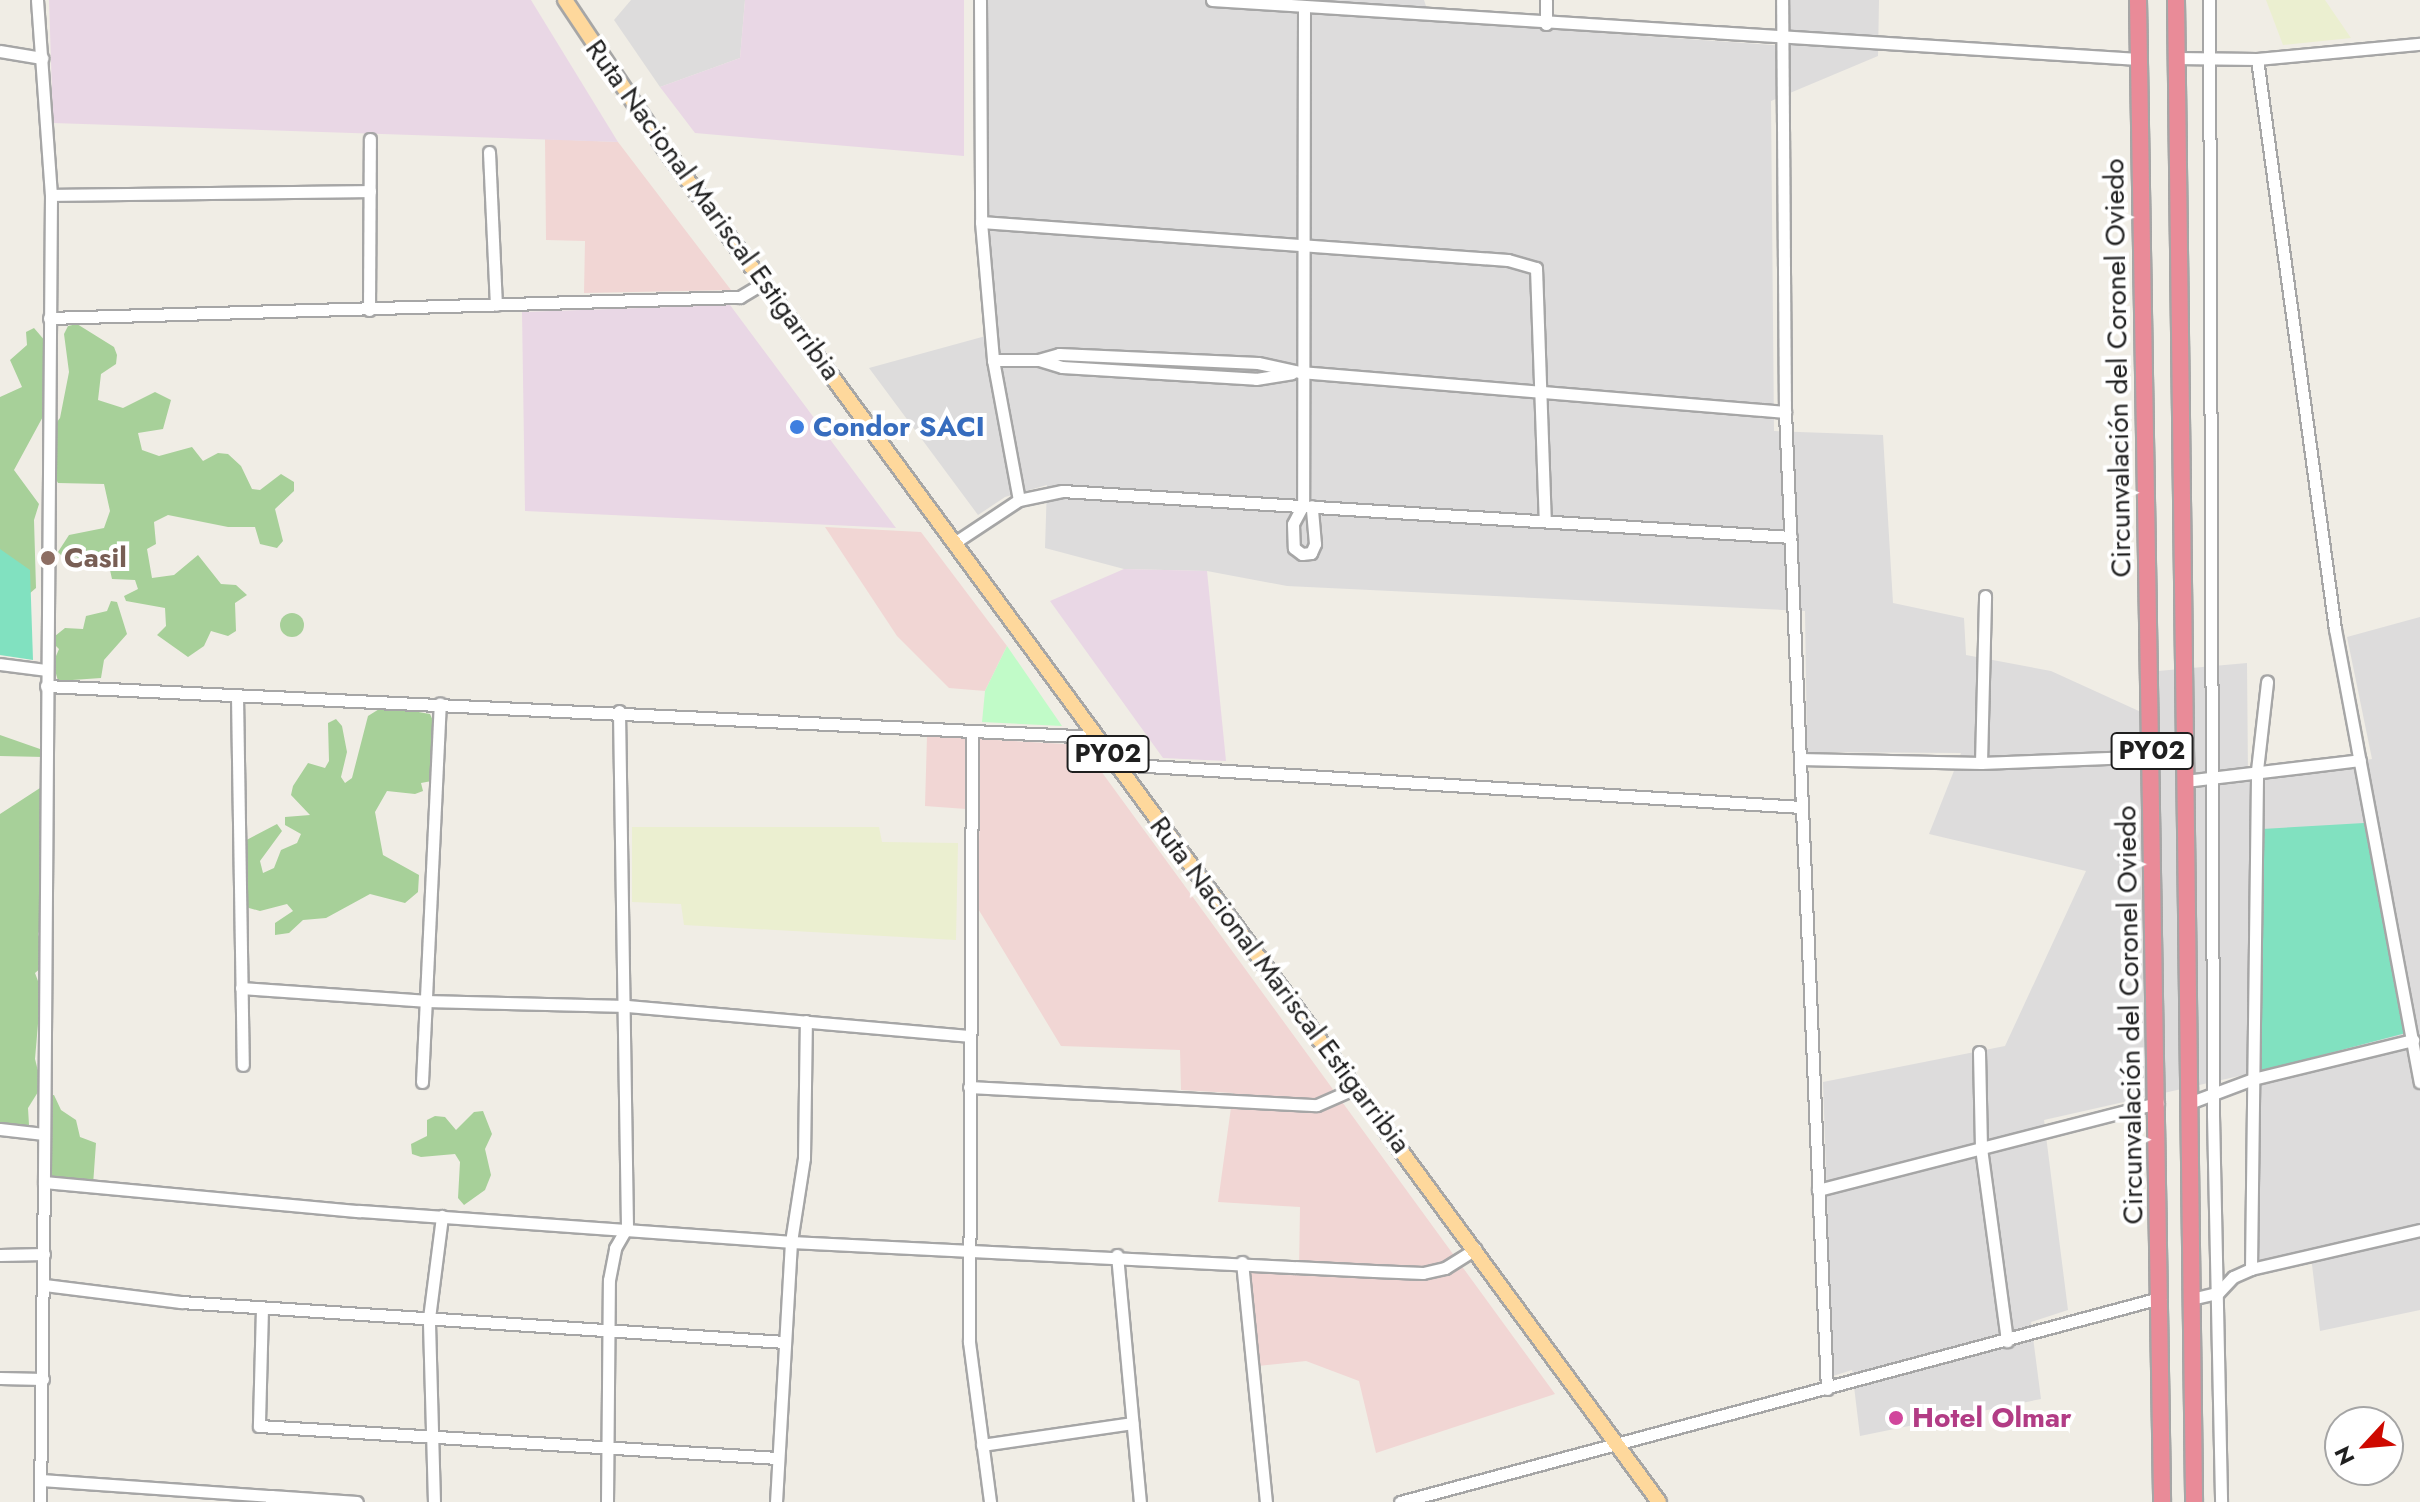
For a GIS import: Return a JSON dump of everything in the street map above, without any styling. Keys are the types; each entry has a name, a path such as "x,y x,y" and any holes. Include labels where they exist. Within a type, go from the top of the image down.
{"highway":[{"name":"Circunvalación del Coronel Oviedo","path":"2138,0 2162,1502"},
{"name":"Circunvalación del Coronel Oviedo","path":"2176,0 2194,1502"}],"main road":[{"name":"Ruta Nacional Mariscal Estigarribia","path":"565,0 763,283 1659,1502"}],"street":[{"path":"37,0 51,195 40,1502"},
{"path":"980,0 981,222 993,360 1019,500"},
{"path":"1212,0 1282,2 1781,40 2138,59"},
{"path":"1546,0 1546,24"},
{"path":"1782,0 1785,412 1827,1389"},
{"path":"2209,0 2212,57 2206,139 2214,776 2214,1094 2221,1502"},
{"path":"1304,6 1300,372 1307,505"},
{"path":"2176,58 2257,59 2420,44"},
{"path":"0,51 42,58"},
{"path":"2257,59 2335,629 2420,1082"},
{"path":"369,310 370,139"},
{"path":"489,152 496,305"},
{"path":"51,195 370,191"},
{"path":"981,222 1508,260 1536,268 1545,520"},
{"path":"49,318 740,297 763,283"},
{"path":"993,360 1038,360 1062,367 1256,379 1300,372 1539,388 1785,412"},
{"path":"954,543 1019,500 1062,491 1791,537"},
{"path":"1981,763 1985,596"},
{"path":"0,664 46,670"},
{"path":"2251,1269 2257,770 2267,682"},
{"path":"46,686 619,711 1096,737"},
{"path":"237,696 243,1065"},
{"path":"422,1082 440,703"},
{"path":"607,1502 609,1330 615,1248 627,1227 627,1006 619,711"},
{"path":"972,731 969,1342 990,1502"},
{"path":"1800,759 1981,763 2152,756"},
{"path":"2185,781 2360,760"},
{"path":"1116,764 1802,807"},
{"path":"241,988 425,1001 627,1006 969,1036"},
{"path":"776,1502 791,1242 804,1158 806,1021"},
{"path":"2189,1103 2253,1079 2413,1040"},
{"path":"1979,1052 1981,1148 2007,1341"},
{"path":"969,1087 1317,1105 1356,1088"},
{"path":"1818,1190 2158,1103"},
{"path":"0,1129 44,1134"},
{"path":"44,1182 791,1242 1117,1255 1423,1273 1445,1268 1476,1249"},
{"path":"434,1502 429,1318 442,1216"},
{"path":"2191,1299 2218,1293 2233,1277 2251,1269 2420,1230"},
{"path":"0,1255 44,1254"},
{"path":"1117,1255 1140,1502"},
{"path":"1242,1262 1266,1502"},
{"path":"44,1285 262,1308 785,1342"},
{"path":"1400,1502 2160,1298"},
{"path":"262,1308 259,1426 778,1458"},
{"path":"0,1378 43,1379"},
{"path":"982,1445 1132,1423"},
{"path":"41,1480 159,1496 357,1502"}],"shaded area":[{"path":"49,0 531,0 618,142 53,123"},
{"path":"631,0 745,0 740,58 660,87 614,20"},
{"path":"745,0 964,0 964,156 695,133 660,87 740,58"},
{"path":"987,0 1424,0 1431,21 1787,46 1788,0 1879,0 1878,56 1771,101 1774,431 1883,435 1893,603 1964,618 1966,655 2051,671 2141,712 2158,671 2247,663 2248,776 2372,759 2347,637 2420,617 2420,1310 2320,1331 2310,1248 2259,1261 2257,1072 2044,1120 2068,1310 2031,1322 2041,1399 1860,1436 1852,1370 1833,1376 1823,1082 2005,1046 2086,871 1929,834 1961,753 1807,752 1805,611 1287,586 1207,571 1124,569 1045,548 1047,485 1005,497 978,515 869,368 993,334 985,215"},
{"path":"545,139 618,142 731,290 584,293 585,241 546,240"},
{"path":"730,305 896,528 525,511 522,312"},
{"path":"825,527 921,532 1007,646 985,691 949,688 897,636"},
{"path":"1124,569 1207,571 1226,761 1163,758 1050,601"},
{"path":"927,736 1082,745 1555,1394 1376,1453 1359,1381 1306,1361 1258,1366 1248,1267 1299,1269 1300,1207 1218,1202 1233,1093 1181,1090 1180,1050 1061,1046 977,907 980,810 925,806"}],"green space":[{"path":"2266,0 2325,0 2351,38 2283,45"},
{"path":"77,324 114,347 117,355 116,364 101,374 98,400 123,408 155,392 171,400 163,429 138,433 142,450 159,456 192,447 203,461 218,453 228,454 241,466 252,489 260,490 281,474 294,482 294,491 275,509 283,541 277,548 260,544 255,527 228,527 168,515 154,522 156,544 147,549 152,578 174,575 198,555 221,584 236,585 247,595 235,603 236,631 228,636 211,631 204,646 188,657 157,635 166,626 165,608 126,601 124,596 138,589 135,580 112,579 108,561 95,561 87,570 77,557 64,558 58,552 69,535 104,528 110,511 104,484 58,483 42,454 45,437 60,418 69,372 64,334 68,326"},
{"path":"34,328 46,342 46,411 14,470 39,504 34,520 36,588 29,594 0,593 0,397 22,387 10,360 27,345 26,332"},
{"path":"0,549 30,570 33,660 0,655"},
{"path":"111,601 117,602 127,634 104,660 101,678 58,681 53,663 59,649 50,640 65,628 83,629 86,616 107,611"},
{"path":"292,613 303,620 304,625 297,636 292,637 281,630 280,625 287,614"},
{"path":"1007,646 1062,726 982,722 985,691"},
{"path":"384,706 430,714 444,745 437,780 421,783 423,791 415,794 387,791 375,812 383,855 419,875 418,892 405,903 370,894 326,918 303,920 289,933 275,935 275,923 293,911 287,904 260,911 242,906 234,862 237,845 277,824 282,831 260,861 263,873 274,868 281,850 297,843 301,834 285,825 285,817 310,815 291,795 293,786 308,763 325,768 329,761 328,723 336,719 342,726 347,752 341,777 345,783 352,778 368,716"},
{"path":"0,735 40,749 44,757 0,756"},
{"path":"40,788 49,803 46,917 38,934 44,949 42,967 35,973 41,989 35,1059 39,1075 38,1092 28,1108 29,1125 23,1131 0,1124 0,814"},
{"path":"2364,823 2406,1033 2258,1072 2262,829"},
{"path":"632,827 879,827 882,842 958,843 956,940 684,925 681,904 632,902"},
{"path":"54,1095 61,1110 76,1120 80,1137 96,1143 93,1185 87,1191 54,1188 46,1174 45,1096"},
{"path":"483,1111 492,1134 485,1149 491,1175 485,1190 464,1205 458,1198 460,1162 455,1154 421,1157 412,1154 411,1144 427,1136 427,1120 435,1116 445,1117 456,1130 474,1112"}],"place":[{"name":"Condor SACI","path":"797,427"},
{"name":"Casil","path":"48,558"},
{"name":"Hotel Olmar","path":"1896,1418"}]}
